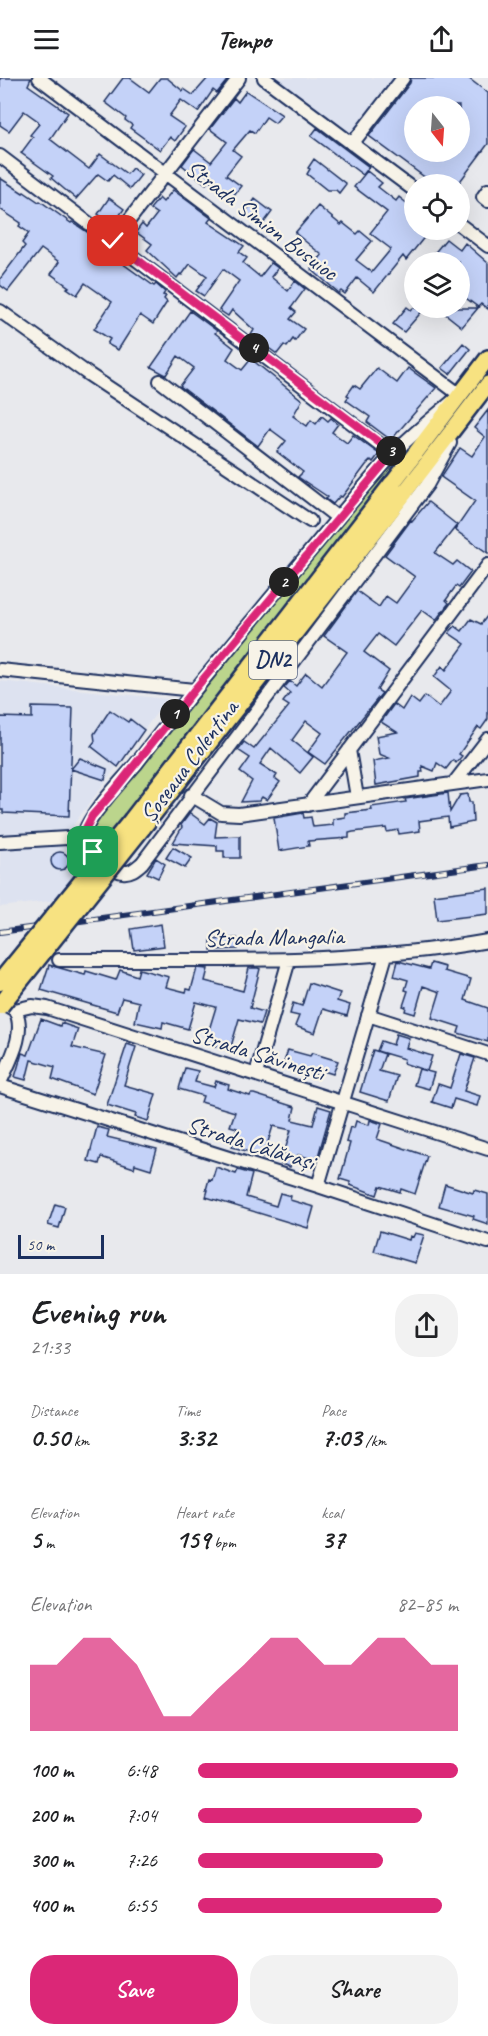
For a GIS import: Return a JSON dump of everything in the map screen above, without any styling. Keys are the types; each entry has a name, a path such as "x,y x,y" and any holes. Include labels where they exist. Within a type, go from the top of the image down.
{"highway":[{"name":"DN2","path":"5,1006 137,824 398,488"},
{"name":"DN2","path":"0,982 137,824"}],"main road":[{"name":"Șoseaua Colentina","path":"398,488 407,465 488,358"},
{"name":"Șoseaua Colentina","path":"398,488 488,384"}],"street":[{"name":"Strada Simion Busuioc","path":"39,78 460,395"},
{"path":"113,241 239,78"},
{"path":"264,78 404,183"},
{"path":"352,144 403,78"},
{"path":"0,156 407,465"},
{"path":"488,190 483,197 488,201"},
{"path":"470,232 488,246"},
{"path":"0,311 88,374 310,520"},
{"path":"160,381 338,518"},
{"name":"Șoseaua Colentina","path":"460,395 393,453 194,690 92,816 84,837 89,848 117,871 131,872 142,862 427,484 466,412"},
{"path":"308,805 488,565"},
{"path":"0,670 194,690"},
{"path":"454,783 488,740"},
{"path":"349,750 357,796"},
{"path":"191,795 212,809 230,814 308,805 488,778"},
{"path":"0,842 84,837"},
{"name":"Strada Mangalia","path":"60,960 289,960 386,955 488,941"},
{"path":"318,1186 386,955"},
{"path":"256,1074 289,960"},
{"path":"0,1085 19,1034 20,1023 5,1006"},
{"name":"Strada Săvinești","path":"5,1006 47,1008 488,1149"},
{"path":"368,1015 488,1054"},
{"name":"Strada Călărași","path":"0,1085 488,1242"}],"shaded area":[{"path":"276,78 393,78 351,134"},
{"path":"0,681 167,699 74,824 75,841 90,858 57,900 0,907"}],"green space":[{"path":"391,461 395,465 100,848 93,837 94,824 210,675"}],"building":[{"path":"0,78 31,78 28,85 68,113 50,139 89,169 100,154 127,174 132,168 141,175 130,189 113,175 108,181 98,174 76,199 51,178 53,176 21,153 33,137 30,135 39,124 38,121 24,111 9,131 0,125"},
{"path":"123,78 130,78 149,92 160,78 167,78 183,91 184,89 193,95 208,78 229,78 217,93 213,90 198,112 181,100 169,116 185,127 175,141 170,137 160,150 130,128 132,125 125,120 126,118 105,102"},
{"path":"411,78 468,78 488,93 488,144 466,174 420,174 404,162 470,162 470,96 404,96 404,162 369,136 410,83"},
{"path":"246,91 282,115 275,123 266,117 255,133 250,130 233,150 241,156 226,175 241,186 230,200 223,194 225,192 209,180 206,184 182,165 194,149 211,162 227,142 210,129 234,98 238,102"},
{"path":"317,128 369,167 363,175 311,136"},
{"path":"314,159 346,184 339,193 336,190 327,190 307,174"},
{"path":"367,171 382,183 378,187 396,201 399,197 404,201 404,240 422,240 412,252 404,252 404,257 374,292 357,278 345,294 341,291 339,293 311,269 322,255 295,233 318,206 341,225 343,223 357,234 360,231 372,241 356,260 372,272 391,249 370,233 387,212 354,187"},
{"path":"0,178 87,232 110,250 108,253 165,292 163,295 166,296 164,299 167,302 153,324 140,315 118,350 107,344 110,339 94,329 112,302 85,283 77,295 67,288 69,287 51,274 59,262 41,249 8,291 0,285 0,279 25,246 22,243 29,233 19,226 21,223 0,209"},
{"path":"173,190 211,218 208,222 244,246 239,252 247,258 243,263 260,277 271,263 278,268 271,277 288,291 295,281 305,289 291,308 296,312 290,319 304,329 295,341 293,339 287,347 284,345 277,354 251,335 254,330 232,310 228,316 219,310 239,281 223,269 204,296 196,291 207,276 190,264 177,278 147,250 152,244 136,232 142,224 146,228 157,214 150,209 159,198 163,202"},
{"path":"109,198 124,209 113,225 98,214"},
{"path":"255,199 272,212 263,224 244,214"},
{"path":"445,240 460,250 465,243 488,263 488,309 481,304 478,307 470,301 470,252 435,252"},
{"path":"470,308 478,308 470,318"},
{"path":"190,311 217,331 215,333 234,348 227,359 242,370 251,359 302,400 293,416 307,426 311,420 316,424 322,416 328,421 331,418 338,424 332,432 347,443 353,435 379,454 373,462 371,460 366,465 342,497 340,496 333,504 326,499 328,497 298,477 303,472 277,452 286,441 270,429 258,446 180,386 194,368 178,356 166,375 151,367"},
{"path":"404,311 404,318 416,318 404,332 393,324"},
{"path":"451,318 470,318 462,327"},
{"path":"463,343 470,349 450,374 442,368"},
{"path":"377,368 397,383 408,368 436,388 391,440 367,422 370,417 346,400 354,385 360,389"},
{"path":"488,410 488,553 455,530 475,501 441,477 460,448 472,456 485,437 474,428"},
{"path":"428,502 457,525 435,553 453,565 457,561 471,572 459,588 456,586 446,600 449,603 436,620 422,610 394,646 378,634 364,652 389,671 377,690 382,693 325,764 308,752 322,733 306,721 292,740 313,757 300,773 271,748 260,764 277,775 275,778 280,782 267,800 262,797 259,801 241,802 252,781 240,772 250,758 238,750 244,742 254,749 289,706 283,702 290,693 284,688 290,681 296,686 306,673 322,686 347,652 324,636 357,591 379,607 386,596 396,603 415,577 385,555 411,520"},
{"path":"488,615 488,719 481,729 478,727 459,754 462,756 456,763 453,760 446,769 437,763 434,771 422,766 423,772 420,772 420,777 376,785 373,761 389,758 379,754 376,736 397,732 381,722 394,704 402,710 410,697 419,704 425,696 439,707 451,691 434,677 442,666 446,670 465,644 449,633 455,626 462,631 471,619 481,624"},
{"path":"32,707 73,708 69,816 3,813 3,810 0,810 0,717 32,718"},
{"path":"110,710 128,722 130,719 144,730 118,767 91,746 95,741 94,734"},
{"path":"80,758 107,769 105,780 71,769"},
{"path":"448,793 450,812 460,795 468,794 469,802 472,802 473,822 449,827 448,817 419,821 420,831 399,834 398,830 387,832 386,828 353,832 349,833 349,838 308,841 309,846 279,851 274,818 303,813 304,818 311,817 313,827 333,825 333,819 345,817 345,813 372,810 371,807 406,802 405,799"},
{"path":"190,813 205,824 210,818 217,822 215,837 240,836 240,858 224,858 224,851 217,851 217,846 173,843 181,825"},
{"path":"173,847 192,858 185,868 166,858"},
{"path":"60,852 66,855 69,861 66,867 60,870 54,867 51,861 54,855"},
{"path":"156,858 165,864 158,878 147,873"},
{"path":"488,888 488,914 437,920 434,895"},
{"path":"161,924 164,946 134,950 131,929"},
{"path":"237,938 238,949 211,950 211,940"},
{"path":"398,961 429,969 431,963 445,967 444,971 471,979 465,1000 488,1008 488,1042 458,1033 460,1027 432,1018 440,992 423,986 415,1014 405,1011 406,1007 403,1006 408,991 405,990 408,980 394,976"},
{"path":"49,965 85,975 86,971 116,980 120,970 137,976 139,969 169,977 166,987 186,992 187,989 191,990 197,968 208,969 205,981 243,991 249,968 258,968 260,969 250,1008 264,1012 260,1024 239,1019 230,1050 205,1043 216,1007 196,1002 188,1029 163,1022 162,1028 135,1022 139,1002 122,998 117,1012 41,990"},
{"path":"309,983 340,993 337,1001 350,1005 347,1016 323,1009 315,1033 295,1026 299,1016 290,1014 293,1003 302,1006"},
{"path":"41,1019 60,1026 61,1023 78,1029 72,1047 106,1055 93,1094 52,1079 55,1067 31,1060 26,1080 15,1077 22,1053 28,1055"},
{"path":"396,1034 409,1038 406,1048 432,1056 427,1071 403,1063 404,1059 377,1051 381,1041 393,1045"},
{"path":"127,1044 136,1047 124,1085 156,1094 148,1121 135,1117 136,1114 107,1105"},
{"path":"288,1050 310,1056 312,1053 338,1061 333,1074 317,1069 315,1075 283,1065"},
{"path":"373,1050 385,1054 379,1071 397,1076 389,1101 360,1092"},
{"path":"461,1054 475,1058 464,1091 480,1096 477,1106 454,1099 451,1108 432,1102 438,1084 450,1088"},
{"path":"185,1068 198,1071 195,1082 214,1087 216,1081 229,1085 228,1089 250,1096 254,1094 295,1107 292,1120 313,1125 318,1106 331,1110 317,1160 298,1155 297,1159 293,1157 290,1167 281,1164 291,1130 273,1126 263,1158 232,1147 237,1128 230,1126 235,1112 201,1102 203,1096 179,1089"},
{"path":"419,1069 434,1073 429,1089 414,1085"},
{"path":"370,1120 382,1124 377,1139 427,1156 415,1194 380,1186 377,1195 340,1179 350,1143 346,1142 350,1127 354,1128 356,1121 369,1125"},
{"path":"97,1127 109,1130 107,1137 157,1149 151,1169 135,1164 134,1168 101,1157 99,1164 88,1161"},
{"path":"216,1167 236,1174 238,1170 252,1174 246,1197 276,1206 280,1193 291,1196 290,1200 314,1207 308,1228 206,1197 209,1179 212,1180"},
{"path":"445,1184 473,1193 474,1190 488,1194 488,1224 473,1219 474,1216 439,1206"},
{"path":"55,1204 65,1207 59,1228 48,1225"},
{"path":"380,1231 409,1240 410,1236 413,1237 415,1233 424,1235 415,1263 374,1251"}],"railway":[{"path":"0,932 488,865"}],"route":[{"path":"93,852 84,837 87,824 92,816 194,690 393,453 113,241"}]}
